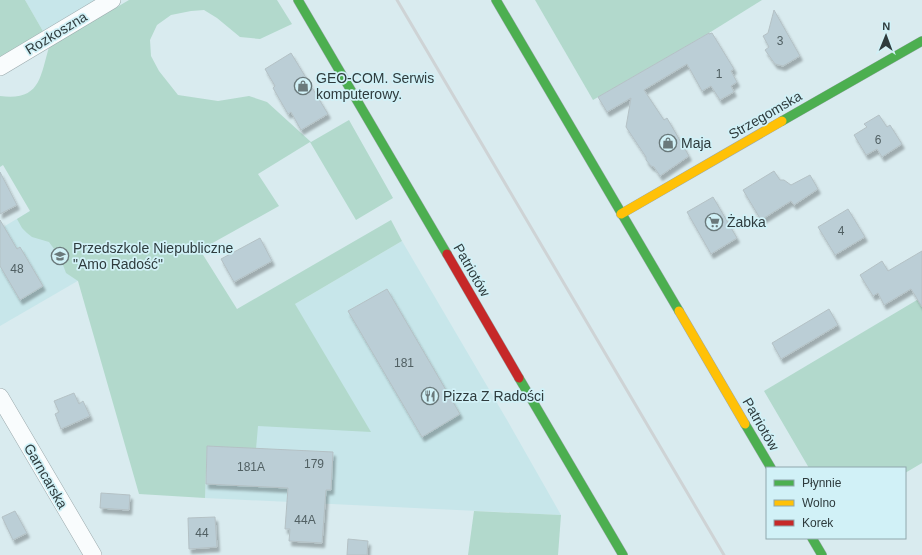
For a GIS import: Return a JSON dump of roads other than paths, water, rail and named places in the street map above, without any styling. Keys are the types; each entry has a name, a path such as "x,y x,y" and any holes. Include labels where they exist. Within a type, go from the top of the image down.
{"main road":[{"name":"Patriotów","path":"298,0 623,555"},
{"name":"Patriotów","path":"496,0 769,467"},
{"name":"Strzegomska","path":"622,214 922,41"},
{"path":"813,539 822,555"}],"street":[{"name":"Rozkoszna","path":"0,67 112,0"},
{"name":"Garncarska","path":"0,397 93,555"}],"railway":[{"path":"397,0 724,555"}],"place":[{"name":"GEO-COM. Serwis komputerowy.","path":"303,86"},
{"name":"Maja","path":"668,143"},
{"name":"Żabka","path":"714,222"},
{"name":"Przedszkole Niepubliczne \"Amo Radość\"","path":"60,256"},
{"name":"Pizza Z Radości","path":"430,396"}]}
